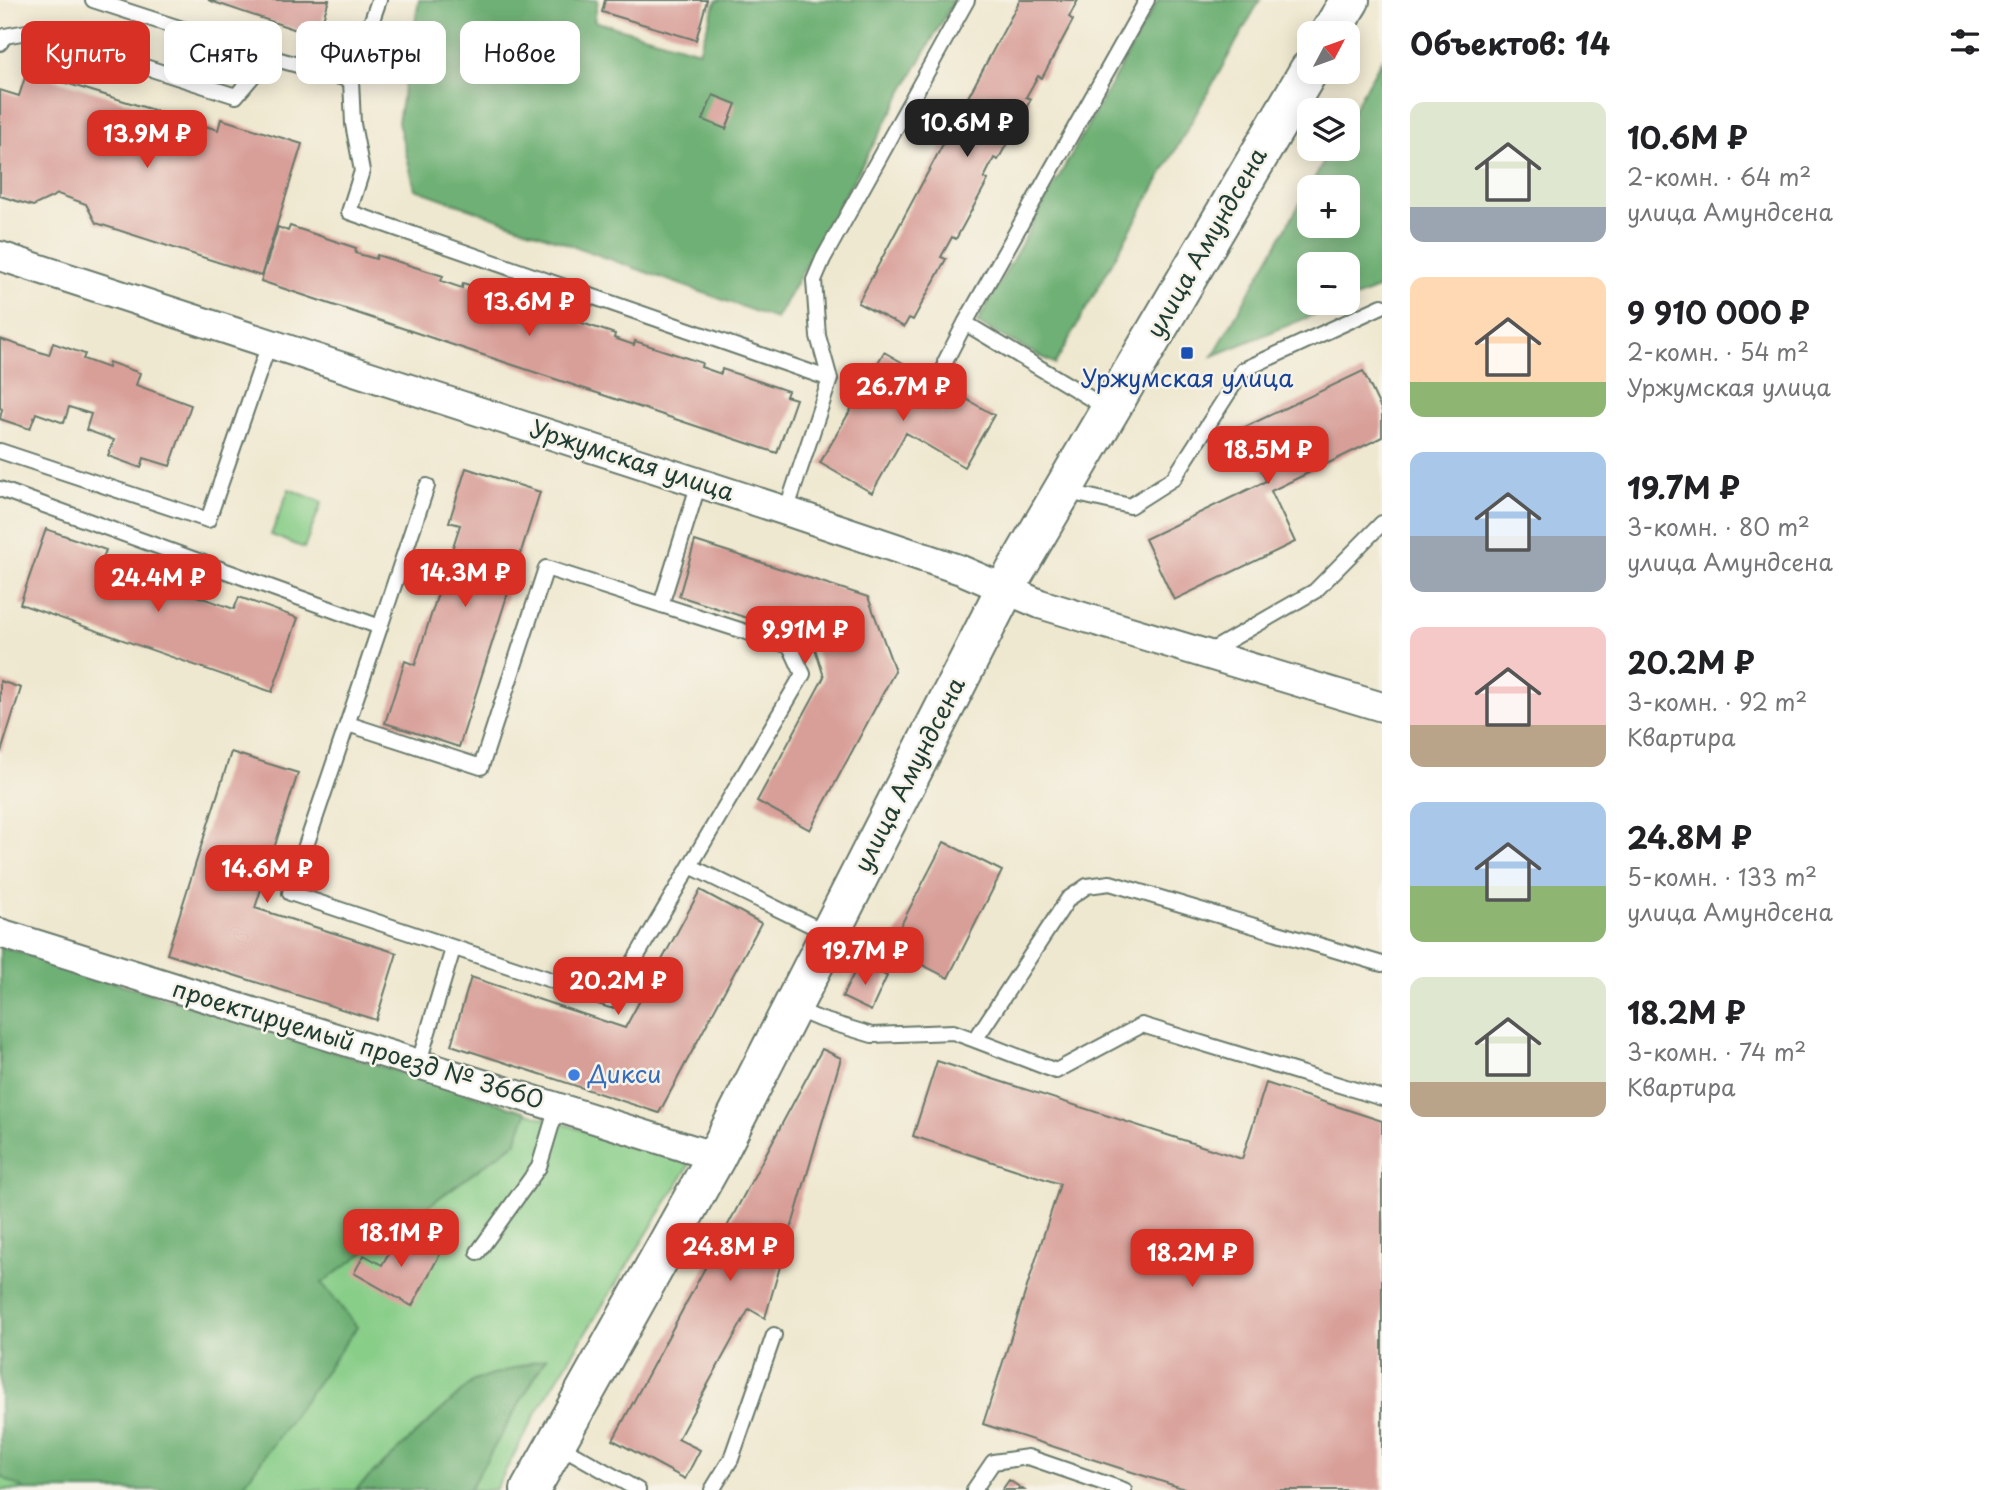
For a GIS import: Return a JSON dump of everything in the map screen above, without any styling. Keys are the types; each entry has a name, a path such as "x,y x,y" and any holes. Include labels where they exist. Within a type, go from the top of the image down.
{"street":[{"path":"1337,21 1350,0"},
{"name":"улица Амундсена","path":"530,1490 716,1157 1005,589 1301,84"},
{"name":"Уржумская улица","path":"0,256 786,511 961,570 1040,604 1382,708"},
{"name":"проектируемый проезд № 3660","path":"0,933 716,1157"}],"lane":[{"path":"93,0 164,23"},
{"path":"372,21 379,0"},
{"path":"786,511 830,379 818,336 814,280 967,0"},
{"path":"945,362 1147,0"},
{"path":"0,43 5,36 32,32 164,73"},
{"path":"198,84 236,96 246,84"},
{"path":"351,84 353,124 362,171 349,212 830,379"},
{"path":"1062,491 1130,506 1174,478 1243,370 1382,306"},
{"path":"965,323 1110,410"},
{"path":"0,451 208,520 269,344"},
{"path":"661,605 699,483"},
{"path":"348,724 481,767 545,568 790,646 803,674 611,1000 290,893 428,486"},
{"path":"0,489 380,627"},
{"path":"1205,654 1315,591 1382,523"},
{"path":"690,866 829,934"},
{"path":"975,1040 1068,899 1087,886 1110,883 1382,964"},
{"path":"418,1065 453,948"},
{"path":"792,1008 872,1035 953,1032 1056,1071 1142,1024 1382,1098"},
{"path":"478,1252 539,1167 557,1107"},
{"path":"712,1490 731,1459 774,1335"},
{"path":"556,1443 638,1490"},
{"path":"974,1490 993,1462 1028,1457 1124,1490"}],"green space":[{"path":"419,0 598,0 594,21 699,51 716,1 719,0 954,0 776,319 415,189 398,122 405,84 446,84 446,21 415,21"},
{"path":"1158,0 1260,0 1055,364 977,323"},
{"path":"1382,59 1382,287 1360,296 1360,252 1297,252 1297,315 1314,315 1213,356 1297,209 1297,238 1360,238 1360,175 1316,175 1324,161 1360,161 1360,98"},
{"path":"289,489 322,502 304,548 271,535"},
{"path":"0,946 690,1164 538,1410 495,1490 0,1490"},
{"path":"0,946 527,1112 516,1142 322,1283 357,1327 240,1490 25,1490 0,1476"},
{"path":"546,1358 469,1490 355,1490 473,1381"}],"building":[{"path":"208,0 329,0 322,21 296,21 296,30 282,25 282,21 270,21"},
{"path":"605,0 707,0 696,40 602,12"},
{"path":"1020,0 1078,0 1069,17 1073,20 1042,78 1038,76 1026,97 1031,99 998,160 994,158 984,178 988,180 956,239 952,237 941,257 946,259 913,320 909,318 904,327 858,303"},
{"path":"23,84 69,84 218,130 221,119 302,144 261,276 96,223 86,204 58,194 33,206 0,196 0,90 19,96"},
{"path":"713,95 736,104 726,129 703,120"},
{"path":"290,226 356,248 355,253 376,259 377,255 443,276 441,281 462,288 463,283 529,305 528,310 547,316 549,312 615,334 614,338 634,345 635,341 702,363 701,367 721,374 722,369 788,391 786,396 796,399 777,453 261,281 278,227 288,231"},
{"path":"0,339 49,355 53,343 85,354 83,359 108,368 109,362 140,373 136,385 191,405 170,466 144,458 141,468 108,456 114,440 86,430 91,414 69,407 64,423 36,413 30,429 0,419"},
{"path":"884,352 994,415 964,467 906,433 872,493 820,463"},
{"path":"1363,371 1382,411 1382,437 1271,491 1295,542 1174,600 1145,539 1266,481 1241,429"},
{"path":"466,468 540,492 459,747 385,723 405,661 415,665 460,525 449,522"},
{"path":"46,529 106,550 101,563 234,609 239,597 298,618 272,692 20,604"},
{"path":"695,541 868,597 895,671 810,830 757,801 824,677 812,639 679,596"},
{"path":"0,681 21,688 1,752 0,752"},
{"path":"231,752 298,773 255,908 397,953 376,1020 167,954"},
{"path":"944,842 1002,871 948,978 889,948"},
{"path":"700,890 761,923 659,1113 451,1045 471,977 625,1028"},
{"path":"859,963 887,976 871,1011 842,997"},
{"path":"822,1049 841,1058 765,1318 749,1309 678,1439 700,1450 685,1479 613,1440"},
{"path":"937,1061 1242,1159 1266,1083 1382,1121 1382,1490 1188,1490 983,1424 1060,1184 913,1136"},
{"path":"400,1233 440,1254 412,1306 354,1273 364,1255 382,1265"},
{"path":"1009,1480 1024,1490 1002,1490"}],"place":[{"name":"Уржумская улица","path":"1187,353"},
{"name":"Дикси","path":"574,1075"}]}
